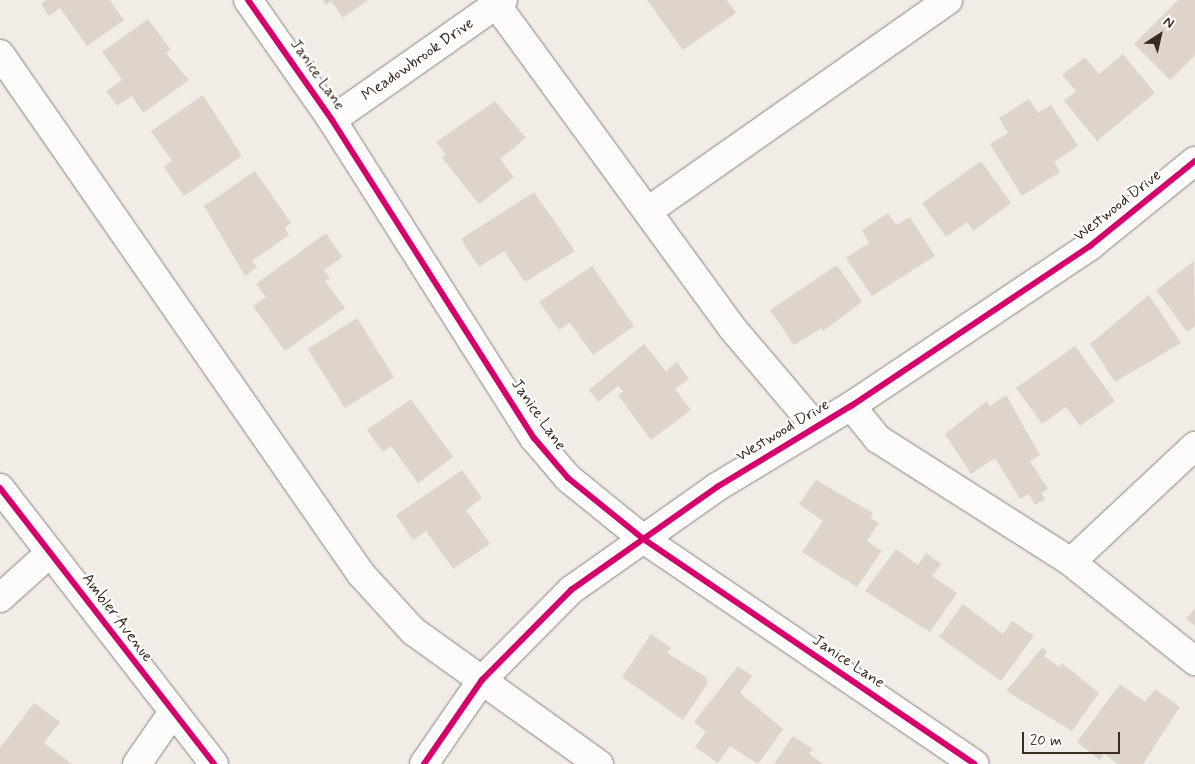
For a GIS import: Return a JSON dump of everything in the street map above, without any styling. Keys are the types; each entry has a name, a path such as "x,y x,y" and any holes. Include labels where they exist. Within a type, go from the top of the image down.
{"street":[{"name":"Janice Lane","path":"248,0 332,120 534,438 568,478 642,538 974,764"},
{"path":"648,211 948,0"},
{"name":"Meadowbrook Drive","path":"332,120 498,2"},
{"path":"498,2 733,329 816,427"},
{"path":"0,54 361,574 413,631 599,764"},
{"name":"Westwood Drive","path":"424,764 482,680 571,590 642,538 851,406 1090,246 1195,161"},
{"path":"851,406 878,439 1070,562 1195,661"},
{"path":"1070,562 1195,446"},
{"name":"Ambler Avenue","path":"0,488 214,764"},
{"path":"0,598 50,553"},
{"path":"137,764 173,712"}],"building":[{"path":"46,0 110,0 124,20 87,46 60,8 49,16 41,4"},
{"path":"322,0 368,0 343,18 331,1 326,5"},
{"path":"647,0 727,0 736,13 683,50"},
{"path":"1178,0 1195,0 1195,55 1170,80 1134,44"},
{"path":"148,19 171,50 166,53 189,80 143,113 132,96 117,106 106,91 122,80 102,52"},
{"path":"1123,54 1155,93 1097,141 1064,101 1076,91 1062,75 1085,57 1099,74"},
{"path":"203,95 242,156 184,196 164,167 172,161 151,131"},
{"path":"1029,99 1038,113 1051,105 1078,146 1054,162 1060,172 1022,196 990,144 1008,133 999,118"},
{"path":"495,101 526,138 500,159 514,177 479,204 442,158 446,155 436,142"},
{"path":"981,161 1011,203 973,231 967,222 946,237 922,203"},
{"path":"255,171 291,223 285,228 289,235 252,261 257,267 245,276 204,206"},
{"path":"534,192 575,251 525,282 504,251 479,267 461,239"},
{"path":"888,213 896,225 910,217 935,256 872,296 846,258 869,243 862,230"},
{"path":"326,233 342,257 324,270 330,278 325,281 345,308 285,351 253,306 266,297 256,284"},
{"path":"1194,261 1195,326 1187,332 1156,290"},
{"path":"837,265 862,302 823,331 821,328 794,345 770,310"},
{"path":"592,266 634,326 593,355 570,323 559,330 539,302"},
{"path":"1149,295 1181,343 1115,382 1090,344"},
{"path":"357,318 394,377 345,408 308,349"},
{"path":"644,344 666,371 677,362 689,379 675,389 691,410 651,440 618,395 623,391 618,386 598,402 589,390"},
{"path":"1075,346 1115,401 1080,426 1066,407 1042,424 1016,388"},
{"path":"1006,395 1040,455 1030,461 1048,489 1041,493 1045,499 1035,505 1028,494 1020,499 995,458 971,474 945,434 987,401 990,406"},
{"path":"411,399 453,457 418,483 391,446 383,452 367,430"},
{"path":"462,470 482,498 466,510 490,544 453,569 426,531 413,540 396,515"},
{"path":"816,480 873,513 870,518 879,523 867,541 882,551 857,587 802,552 823,521 799,504"},
{"path":"896,549 918,565 926,553 941,564 932,576 957,593 930,632 865,591"},
{"path":"963,604 1003,634 1012,621 1034,636 1001,681 939,637"},
{"path":"1195,608 1195,626 1186,619"},
{"path":"651,634 671,648 667,653 706,677 708,683 683,720 622,677"},
{"path":"1042,648 1047,652 1044,656 1059,667 1062,663 1099,693 1072,731 1006,691"},
{"path":"738,666 752,676 740,693 783,729 758,764 730,746 718,763 695,747 706,732 694,722"},
{"path":"1120,684 1145,702 1155,689 1180,707 1143,764 1118,764 1104,754 1100,760 1077,742"},
{"path":"34,703 60,722 44,743 72,764 0,764 0,748"},
{"path":"793,736 813,749 809,754 823,764 774,764"}],"cycle path":[{"path":"248,0 332,120 534,438 568,478 642,538 974,764"},
{"path":"424,764 482,680 571,590 717,487 851,406 1090,246 1195,161"},
{"path":"0,488 214,764"}]}
